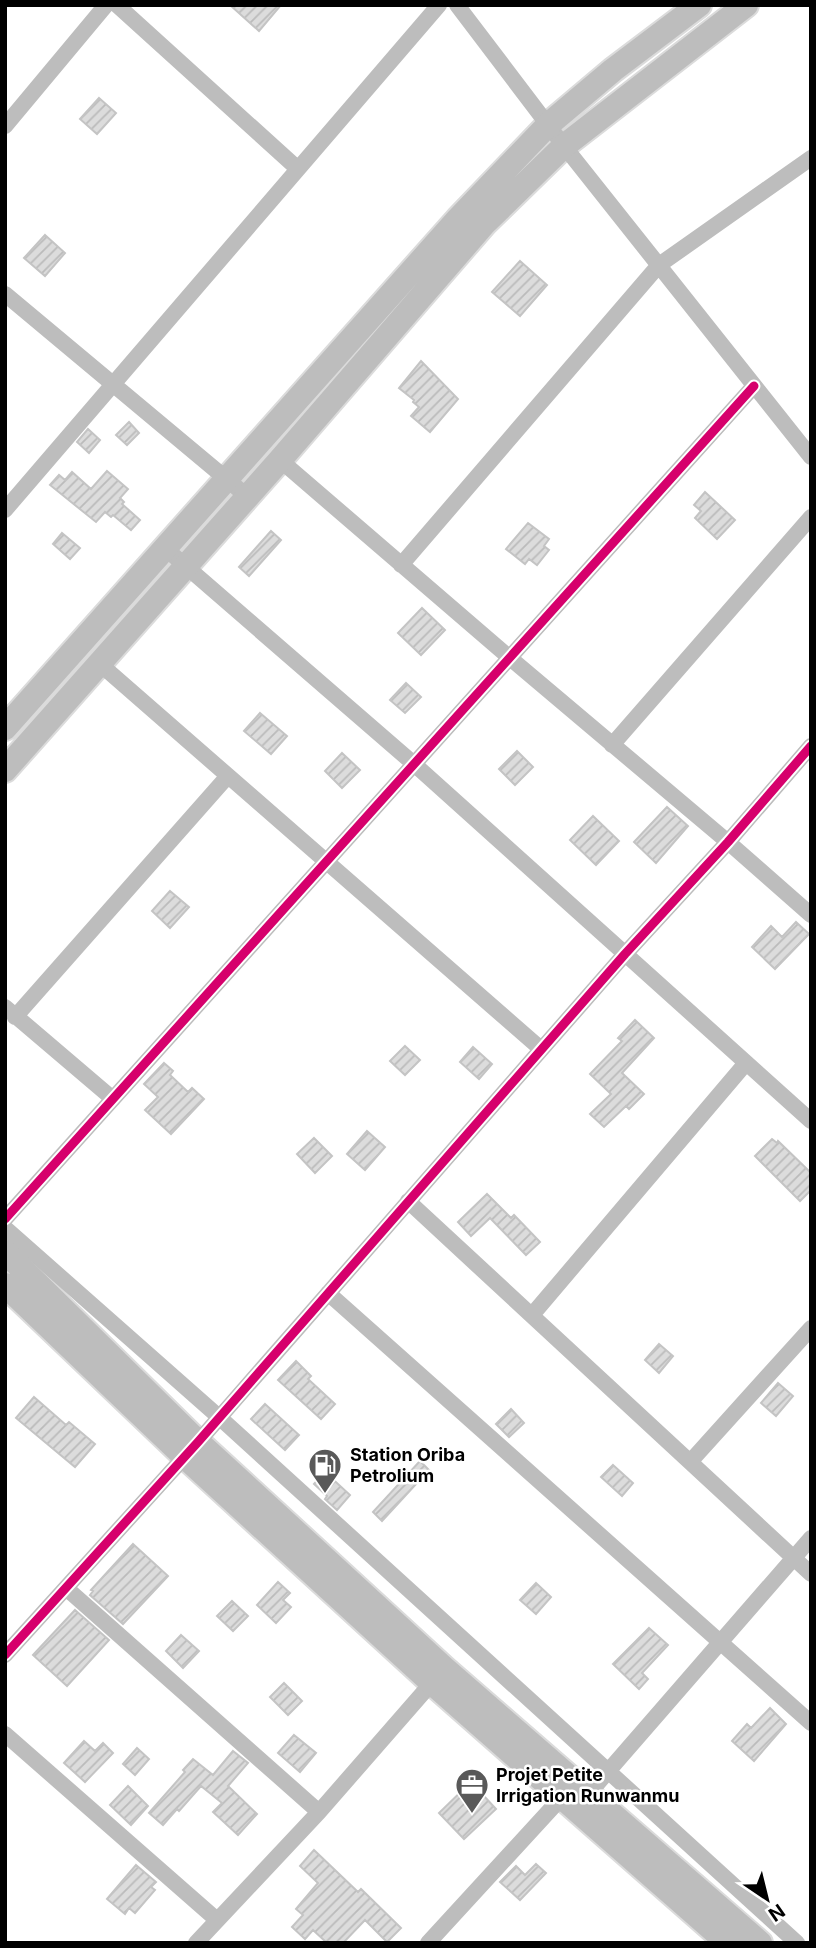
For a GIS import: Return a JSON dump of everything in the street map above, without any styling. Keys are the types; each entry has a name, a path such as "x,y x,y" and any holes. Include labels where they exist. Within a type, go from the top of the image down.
{"main road":[{"path":"5,727 458,219 549,124 699,5"},
{"path":"5,770 248,497 484,224 564,146 746,5"},
{"path":"5,1251 191,1449"},
{"path":"5,1285 191,1449 728,1943"},
{"path":"575,1800 759,1942"}],"street":[{"path":"5,126 106,5"},
{"path":"117,5 298,169"},
{"path":"5,510 439,5"},
{"path":"457,5 564,146 811,457"},
{"path":"401,565 659,265 811,158"},
{"path":"5,294 248,497"},
{"path":"5,1219 754,386"},
{"path":"280,460 811,915"},
{"path":"612,745 811,517"},
{"path":"166,549 414,764 811,1121"},
{"path":"100,664 541,1049"},
{"path":"5,1655 191,1449 811,746"},
{"path":"113,1099 10,1012 227,776"},
{"path":"532,1315 746,1063"},
{"path":"408,1201 811,1574"},
{"path":"5,1228 219,1417 797,1943"},
{"path":"328,1293 811,1723"},
{"path":"690,1462 811,1328"},
{"path":"428,1943 608,1771 811,1538"},
{"path":"66,1588 319,1812"},
{"path":"195,1943 319,1812 438,1676"},
{"path":"5,1734 217,1920"}],"building":[{"path":"230,5 281,5 259,31"},
{"path":"99,98 116,113 97,134 80,119"},
{"path":"45,235 65,253 45,276 24,258"},
{"path":"520,261 547,285 520,316 492,292"},
{"path":"421,361 458,399 430,432 411,416 419,407 399,388"},
{"path":"129,422 139,433 127,445 116,435"},
{"path":"88,429 100,440 89,453 77,442"},
{"path":"107,471 128,489 120,498 124,502 122,504 140,520 131,530 105,512 96,522 50,485 59,475 65,480 72,472 91,489"},
{"path":"705,492 735,520 717,539 695,518 701,511 694,505"},
{"path":"528,523 549,539 544,546 549,550 537,565 529,559 525,564 506,549"},
{"path":"271,531 281,540 249,576 239,567"},
{"path":"62,533 80,548 70,559 53,544"},
{"path":"422,608 445,630 421,655 398,633"},
{"path":"406,683 421,697 405,713 390,700"},
{"path":"260,713 287,736 271,754 244,731"},
{"path":"517,751 533,767 515,785 499,769"},
{"path":"342,753 360,770 342,788 325,771"},
{"path":"667,807 688,826 656,863 634,842"},
{"path":"593,816 619,841 596,865 570,840"},
{"path":"170,891 189,907 170,928 152,911"},
{"path":"796,922 809,934 775,969 752,947 771,926 782,937"},
{"path":"635,1020 654,1038 622,1073 644,1094 629,1109 626,1106 604,1127 590,1114 611,1094 590,1074 622,1041 618,1038"},
{"path":"405,1046 420,1060 405,1075 390,1061"},
{"path":"473,1047 492,1064 479,1079 460,1062"},
{"path":"164,1063 173,1071 170,1075 188,1092 192,1088 204,1099 171,1134 145,1110 158,1097 144,1084"},
{"path":"367,1131 385,1147 365,1170 347,1154"},
{"path":"314,1138 332,1156 315,1173 297,1154"},
{"path":"772,1139 777,1143 778,1141 811,1173 811,1190 800,1201 755,1156"},
{"path":"487,1194 511,1218 514,1215 540,1242 526,1255 490,1218 471,1236 458,1222"},
{"path":"659,1344 673,1356 659,1373 645,1360"},
{"path":"296,1361 311,1376 308,1379 335,1404 321,1419 278,1380"},
{"path":"778,1383 793,1396 776,1416 761,1403"},
{"path":"34,1397 66,1425 69,1422 95,1444 75,1467 16,1418"},
{"path":"265,1404 299,1435 285,1450 251,1419"},
{"path":"511,1409 524,1423 509,1437 496,1424"},
{"path":"420,1461 429,1470 382,1521 373,1512"},
{"path":"613,1465 633,1483 622,1496 601,1477"},
{"path":"325,1472 350,1495 337,1510 314,1484"},
{"path":"133,1544 168,1576 123,1624 90,1595 93,1591 91,1590"},
{"path":"278,1582 290,1593 283,1600 291,1607 276,1623 257,1605"},
{"path":"536,1583 551,1597 536,1614 520,1600"},
{"path":"232,1601 248,1616 233,1631 217,1616"},
{"path":"75,1610 109,1640 67,1686 33,1655"},
{"path":"649,1628 668,1645 642,1673 648,1679 639,1689 613,1664"},
{"path":"181,1635 199,1651 183,1668 166,1651"},
{"path":"284,1683 302,1701 288,1715 270,1697"},
{"path":"770,1708 786,1724 754,1761 732,1741 747,1724 751,1728"},
{"path":"294,1735 316,1753 300,1772 278,1753"},
{"path":"84,1741 95,1751 103,1743 113,1753 85,1782 64,1763"},
{"path":"137,1748 149,1759 135,1775 123,1764"},
{"path":"233,1751 248,1763 228,1786 257,1814 238,1835 213,1812 222,1803 201,1786 163,1825 149,1813 193,1759 213,1775"},
{"path":"471,1782 496,1809 464,1839 439,1813"},
{"path":"128,1786 148,1806 131,1825 110,1805"},
{"path":"314,1850 358,1892 361,1889 401,1928 387,1942 365,1920 343,1943 327,1943 313,1930 305,1939 292,1927 303,1915 296,1909 318,1883 300,1866"},
{"path":"536,1864 546,1873 520,1900 500,1882 516,1866 525,1875"},
{"path":"136,1865 156,1882 151,1887 155,1890 135,1913 129,1908 125,1914 107,1899"}],"cycle path":[{"path":"5,1219 754,386"},
{"path":"5,1655 198,1442 625,954 728,842 811,746"}],"place":[{"name":"Station Oriba Petrolium","path":"325,1495"},
{"name":"Projet Petite Irrigation Runwanmu","path":"472,1815"}]}
